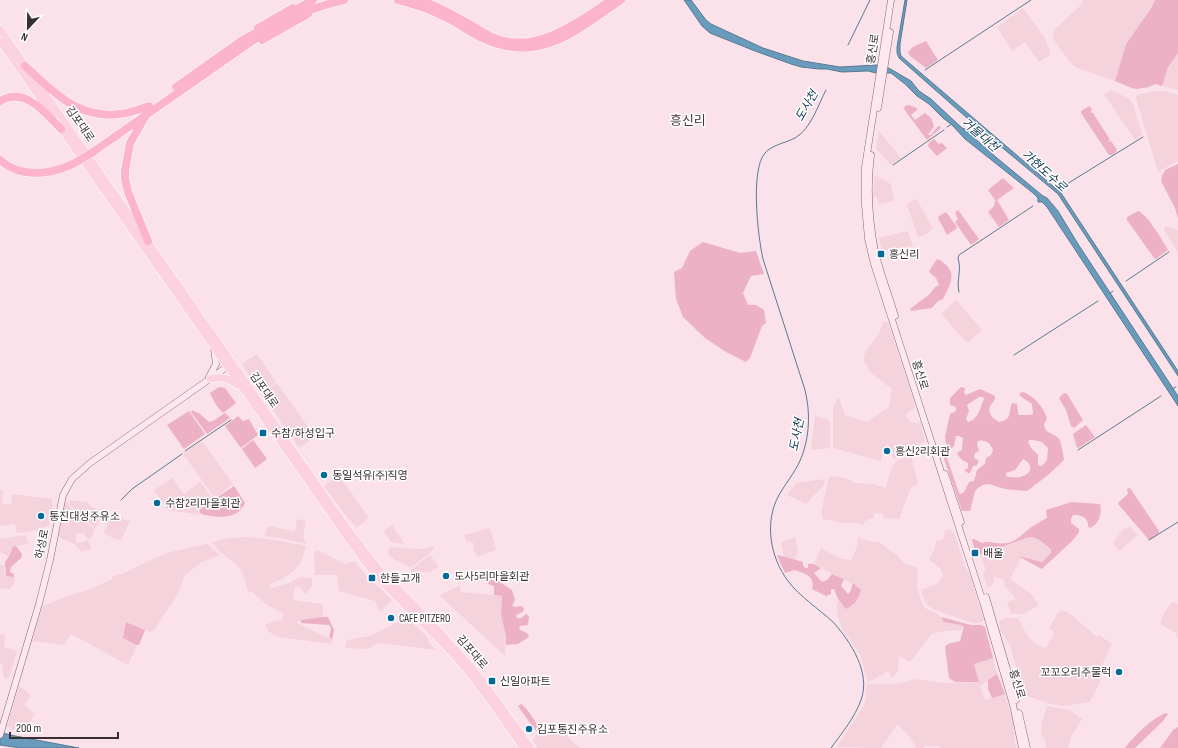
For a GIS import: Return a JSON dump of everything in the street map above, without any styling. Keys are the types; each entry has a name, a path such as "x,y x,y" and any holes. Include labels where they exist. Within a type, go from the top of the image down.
{"highway":[{"path":"242,44 252,29 301,1 309,0"},
{"path":"0,160 12,168 31,174 52,172 72,163 242,44 288,19 313,3 344,0"},
{"path":"398,0 420,6 445,17 481,37 505,47 524,48 540,47 573,33 621,0"},
{"path":"419,0 449,12 491,36 514,42 543,39 562,31 583,20 611,0"},
{"path":"25,66 61,98 78,109 102,115 121,114 148,109"},
{"path":"0,101 4,98 15,96 29,100 39,107 61,129"},
{"path":"148,109 130,144 125,172 128,192 148,241"},
{"path":"0,155 14,165 29,170 47,169 72,163"}],"main road":[{"name":"흥신로","path":"891,0 870,169 870,214 875,250 932,435 999,641 1022,724 1027,748"},
{"name":"흥신로","path":"883,62 895,0"},
{"name":"김포대로","path":"0,29 148,241 229,364 372,561 391,583 450,642 474,670 494,695 531,748"},
{"name":"김포대로","path":"0,41 213,347 229,364 244,391 372,571 447,648 475,681 523,748"},
{"name":"흥신로","path":"881,77 865,167 865,204 871,256 983,602 1013,705 1022,748"},
{"path":"209,378 216,364 213,347"},
{"name":"하성로","path":"1,730 35,619 50,560 63,495 69,483 80,470 229,364"},
{"path":"209,378 228,378 244,391"}],"shaded area":[{"path":"1083,0 1155,0 1150,10 1126,44 1115,81 1075,67 1053,39 1055,29 1081,5"},
{"path":"1155,0 1178,0 1178,53 1168,67 1162,86 1155,84 1149,87 1137,89 1132,88 1115,81 1126,44 1150,10"},
{"path":"1023,8 1045,38 1050,52 1050,55 1039,62 1025,42 1012,51 997,27"},
{"path":"926,41 938,60 926,68 910,56 908,52 913,47"},
{"path":"1178,53 1178,90 1162,86 1168,67"},
{"path":"1111,90 1128,98 1133,104 1142,135 1135,140 1104,94"},
{"path":"1154,91 1166,91 1178,95 1178,161 1158,172 1136,98 1138,95"},
{"path":"909,105 917,108 917,110 911,115 915,120 925,113 931,118 934,126 928,135 931,135 937,127 940,126 941,128 927,140 904,109 905,106"},
{"path":"1090,106 1092,110 1090,112 1093,113 1110,139 1108,142 1111,141 1117,150 1112,155 1109,155 1081,113 1081,111"},
{"path":"879,131 901,158 891,165 876,149"},
{"path":"934,139 939,144 942,143 947,148 937,156 928,146"},
{"path":"1178,164 1178,219 1175,208 1161,181 1165,170"},
{"path":"875,175 891,184 894,201 879,204 877,198 873,195"},
{"path":"1003,178 1014,188 997,200 1009,220 999,227 988,212 994,206 995,200 988,190"},
{"path":"915,199 933,228 927,234 918,237 907,205"},
{"path":"958,210 979,239 971,245 955,222 958,219 955,213"},
{"path":"1138,211 1142,213 1150,222 1168,250 1156,259 1127,220 1127,217"},
{"path":"946,212 957,227 947,235 938,218"},
{"path":"1165,226 1178,230 1178,252 1164,230"},
{"path":"908,231 913,246 882,251 879,238"},
{"path":"703,242 740,253 756,251 764,274 751,276 743,293 748,305 756,305 764,310 766,323 762,326 750,358 746,362 726,352 705,338 683,317 676,299 674,272 682,268 690,251"},
{"path":"937,259 947,266 951,274 951,282 943,299 938,301 932,308 911,311 910,309 939,285 936,278 929,272"},
{"path":"956,300 982,330 967,343 941,314"},
{"path":"883,322 888,322 913,398 915,408 908,412 906,416 910,422 921,423 925,441 915,449 893,459 892,448 883,447 881,461 833,448 833,409 837,399 839,398 845,415 867,422 889,407 892,389 871,373 864,361 866,350 879,334"},
{"path":"257,354 276,382 261,393 242,364"},
{"path":"277,383 315,437 299,448 262,394"},
{"path":"219,387 225,388 236,403 223,413 216,405 210,393"},
{"path":"961,387 965,388 964,393 966,395 980,389 995,396 989,411 992,417 999,422 1008,417 1012,403 1017,404 1019,415 1033,414 1032,404 1020,396 1020,393 1022,392 1026,393 1038,402 1044,411 1047,419 1044,424 1045,428 1048,432 1055,435 1059,439 1064,460 1048,475 1027,491 1005,489 990,484 979,487 975,491 970,511 962,511 942,453 945,452 959,493 961,494 964,492 969,482 974,481 977,470 985,464 986,458 991,455 993,450 988,442 978,441 977,444 979,451 975,453 974,458 979,461 977,465 973,466 970,473 964,470 968,468 968,463 962,460 957,454 962,450 963,438 956,436 954,446 952,448 946,444 945,437 950,414 956,411 956,407 950,405 950,398","holes":["979,397 983,397 984,399 980,410 974,419 968,422 966,419 969,411 967,405","1029,440 1042,442 1048,448 1047,460 1042,466 1038,465 1038,455 1031,448 1028,442","1023,459 1030,466 1030,470 1024,476 1006,476 1006,473 1015,470"]},
{"path":"1064,393 1067,394 1083,420 1074,428 1071,426 1066,410 1059,398"},
{"path":"192,410 200,414 209,422 225,413 230,418 207,434 191,412"},
{"path":"189,411 205,434 184,449 167,425"},
{"path":"238,416 243,421 249,419 258,435 241,448 225,426"},
{"path":"815,416 828,420 830,423 830,448 811,450"},
{"path":"1086,425 1095,437 1077,448 1073,434"},
{"path":"253,440 267,459 255,468 242,449"},
{"path":"202,441 233,484 215,498 183,454"},
{"path":"911,455 918,484 913,486 910,490 899,519 884,518 883,513 875,513 873,519 868,519 864,522 864,526 859,523 845,523 823,519 823,514 821,513 829,477 834,476 848,479 855,483 872,484 886,488 890,472 896,461"},
{"path":"339,475 369,518 357,528 345,515 324,486"},
{"path":"172,478 184,494 200,482 213,499 198,510 200,515 168,510 154,490"},
{"path":"825,479 824,485 806,504 787,495 796,483"},
{"path":"234,486 245,503 242,509 232,515 220,517 201,514 199,510"},
{"path":"1130,488 1159,531 1159,533 1149,540 1118,504 1128,494 1127,489"},
{"path":"0,490 3,491 2,504 11,504 13,494 52,499 53,505 49,525 34,531 17,533 15,524 0,526"},
{"path":"70,500 87,502 90,506 102,512 130,521 121,540 103,533 108,525 100,520 95,528 73,508 69,503"},
{"path":"66,501 75,513 95,530 91,538 88,540 91,549 82,552 73,543 59,536 58,532","holes":["76,533 84,533 88,540 80,543 76,542"]},
{"path":"1072,502 1100,504 1100,518 1090,528 1084,517 1073,515 1071,523 1079,529 1079,532 1073,540 1042,569 1018,556 1042,562 1051,553 1051,550 1044,543 1032,537 983,554 976,554 972,540 974,539 982,543 1004,543 1014,541 1030,528 1047,518 1046,510"},
{"path":"297,519 306,521 303,537 307,544 264,536 268,526 295,531"},
{"path":"392,525 404,543 403,544 391,542 384,532"},
{"path":"1131,527 1138,535 1119,551 1113,543 1123,529"},
{"path":"490,528 496,550 477,557 474,551 473,542 466,541 464,535"},
{"path":"950,529 955,535 966,569 970,575 984,621 980,623 973,623 935,610 927,605 921,590 937,584 943,575 940,568 929,560 935,548 936,541 943,540 945,530"},
{"path":"26,535 28,544 13,547 8,556 0,552 0,539"},
{"path":"246,537 276,540 306,546 302,560 296,569 284,578 269,585 270,588 287,584 301,577 312,578 312,586 306,594 298,586 295,587 293,600 321,604 323,606 323,617 297,621 297,623 332,640 331,644 279,637 269,632 265,625 281,620 284,614 266,604 252,592 248,592 244,576 239,567 218,550 212,542 230,538"},
{"path":"795,537 798,552 795,560 784,557 781,542"},
{"path":"857,537 873,542 879,542 898,556 903,563 918,568 917,585 920,598 925,608 938,614 941,618 965,627 964,630 944,631 932,634 910,662 899,656 898,671 893,678 889,672 887,672 869,682 860,654 842,629 837,613 837,602 839,601 847,609 859,587 814,564 821,548 839,558 851,560 858,545"},
{"path":"1029,537 1041,541 1052,552 1042,562 1019,557 1021,558 1010,579 1031,594 1038,603 1038,606 1023,614 1011,614 1007,602 1016,599 1005,586 1004,580 994,577 994,584 987,587 983,574 986,570 980,554 1004,547"},
{"path":"207,544 220,555 202,562 185,575 176,597 152,633 127,622 123,638 137,646 128,665 71,634 64,645 32,641 43,606 64,597 89,590 112,579 112,576 122,574 166,553"},
{"path":"14,546 17,547 22,554 21,558 11,567 10,572 14,574 14,577 6,576 5,563 12,550 11,549"},
{"path":"433,546 434,549 411,568 395,560 388,554 389,547 422,549"},
{"path":"317,550 345,564 354,561 370,580 392,600 380,612 375,601 339,591 337,575 315,575 314,552"},
{"path":"430,555 439,567 430,572 411,573 411,570"},
{"path":"777,556 803,562 803,566 806,568 808,568 808,564 815,564 821,568 814,573 822,582 827,580 832,574 844,579 841,586 848,594 853,583 861,590 859,596 854,604 846,609 838,599 834,589 831,589 831,594 826,596 812,589 813,585 811,578 805,574 794,570 785,573"},
{"path":"0,565 4,565 5,576 15,577 14,584 10,589 0,588"},
{"path":"491,580 498,581 512,590 515,600 512,606 521,606 524,608 523,612 516,615 517,618 521,618 526,614 529,616 528,625 520,626 519,629 527,633 529,637 518,644 506,645 506,636 501,615 502,596 494,595 494,586 488,584"},
{"path":"460,586 461,592 503,596 501,615 506,636 505,656 439,595"},
{"path":"1172,602 1178,604 1178,639 1176,633 1160,624 1164,613"},
{"path":"1061,611 1069,613 1097,637 1099,635 1112,644 1103,663 1101,680 1090,702 1063,706 1047,703 1024,695 1010,645 1000,630 999,621 1005,618 1018,618 1028,637 1039,646 1046,648 1054,634 1049,628 1057,614"},
{"path":"328,617 334,630 332,640 329,637 331,628 329,625 301,623 301,620"},
{"path":"941,617 985,627 993,658 974,664 979,682 955,682 949,678 945,647 948,644 960,641 964,627 961,625 944,622"},
{"path":"407,618 427,637 429,643 436,650 380,643 368,649 345,648 347,640 370,636"},
{"path":"126,622 145,630 139,645 136,645 123,638"},
{"path":"0,634 5,635 4,647 17,651 10,675 5,679 2,671 3,664 0,663"},
{"path":"993,658 997,674 980,686 985,700 1005,694 1013,722 1016,748 941,748 936,745 934,747 925,745 924,748 916,748 911,739 898,724 881,748 837,747 863,707 867,684 894,684 917,679 943,683 979,682 974,664"},
{"path":"997,674 1005,694 992,698 988,689 988,680"},
{"path":"19,686 31,695 24,705 35,714 24,731 11,729 7,726"},
{"path":"521,704 526,708 537,724 540,722 543,723 538,732 518,706"},
{"path":"1047,706 1069,710 1082,719 1072,735 1068,748 1046,748 1045,740 1041,735 1042,722"},
{"path":"1166,713 1168,714 1163,721 1135,748 1125,748 1144,728 1155,719"},
{"path":"543,723 559,730 566,729 569,739 580,748 538,748 533,741"},
{"path":"1178,727 1178,748 1160,748 1173,730"}],"water":[{"path":"684,0 691,0 706,20 711,24 763,48 803,61 840,67 876,65 887,67 911,81 919,91 931,99 962,128 970,131 972,136 997,158 1047,198 1058,211 1178,396 1178,406 1047,207 1042,202 1038,202 1038,198 1033,193 965,139 952,125 905,84 891,73 876,73 868,71 842,72 801,67 755,51 710,33 702,26"},
{"path":"905,0 907,0 900,44 901,56 1061,193 1178,371 1178,376 1058,194 975,125 899,58 897,47"},
{"path":"0,732 79,748 20,748 0,745"}],"waterway":[{"name":"도사천","path":"848,45 870,0"},
{"path":"925,70 1031,0"},
{"name":"도사천","path":"826,90 810,123 801,134 771,148 765,153 760,162 756,188 756,204 763,259 805,390 808,406 807,437 801,459 774,505 771,528 773,550 782,572 793,587 840,630 858,658 863,679 861,700 855,713 831,748"},
{"path":"947,127 952,124"},
{"path":"893,165 944,130"},
{"name":"가현도수로","path":"1062,187 1143,137"},
{"path":"959,292 959,255 1033,206"},
{"path":"1126,281 1169,252"},
{"path":"1014,355 1098,301"},
{"name":"거물대천","path":"1172,389 1176,387"},
{"path":"1078,450 1161,396"},
{"path":"185,451 231,420"},
{"path":"121,500 132,489 182,454"},
{"path":"1149,540 1178,522"}],"place":[{"name":"흥신리","path":"881,254"},
{"name":"수참/하성입구","path":"263,433"},
{"name":"흥신2리회관","path":"887,451"},
{"name":"동일석유(주)직영","path":"324,475"},
{"name":"수참2리마을회관","path":"157,503"},
{"name":"통진대성주유소","path":"41,516"},
{"name":"배울","path":"975,553"},
{"name":"도사5리마을회관","path":"446,576"},
{"name":"한들고개","path":"372,578"},
{"name":"CAFE PITZERO","path":"391,618"},
{"name":"꼬꼬오리주물럭","path":"1119,672"},
{"name":"신일아파트","path":"492,681"},
{"name":"김포통진주유소","path":"529,729"}],"district":[{"name":"흥신리","path":"688,121"}]}
